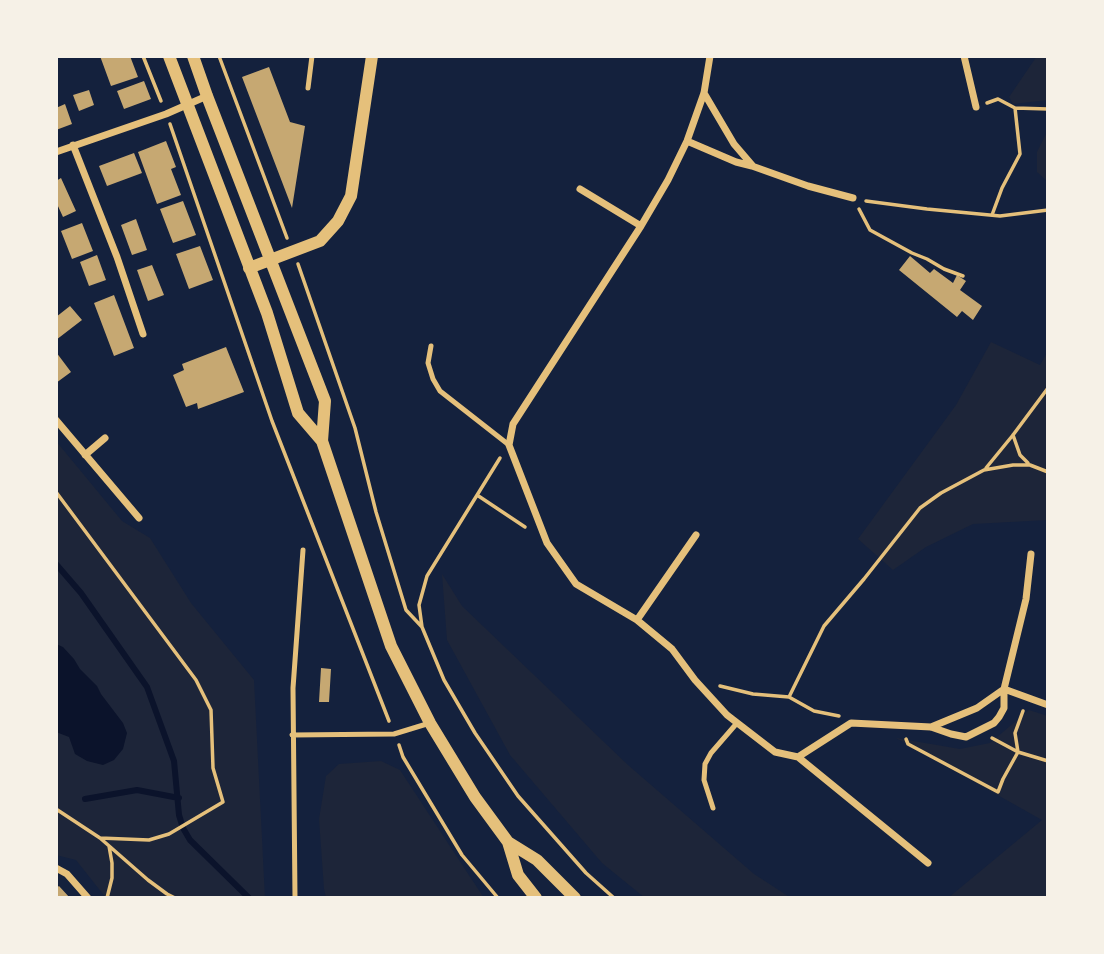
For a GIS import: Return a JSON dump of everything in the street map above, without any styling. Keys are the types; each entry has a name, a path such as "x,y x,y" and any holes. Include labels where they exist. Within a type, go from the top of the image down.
{"street":[{"path":"169,56 267,313 298,412 322,441 391,646 430,723 475,797 508,842 518,875 536,898"},
{"path":"193,56 325,401 322,441"},
{"path":"249,268 320,241 338,221 351,196 372,56"},
{"path":"710,56 704,93 687,141 668,180 513,424 509,444 547,543 576,584 637,620 672,649 695,680 727,715 775,752 798,757 928,863"},
{"path":"964,56 976,107"},
{"path":"704,93 734,144 752,166"},
{"path":"56,152 188,106 207,96"},
{"path":"687,141 736,162 853,198"},
{"path":"73,145 117,257 143,334"},
{"path":"580,189 641,226"},
{"path":"56,420 139,518"},
{"path":"85,455 105,438"},
{"path":"637,620 696,535"},
{"path":"798,757 851,723 931,727 966,737 994,723 1004,708 1004,689 1026,599 1031,554"},
{"path":"1004,689 1048,705"},
{"path":"931,727 977,708 1004,689"},
{"path":"508,842 537,860 575,898"},
{"path":"56,868 67,874 88,898"}],"lane":[{"path":"308,88 312,56"},
{"path":"432,346 428,363 440,391 509,444"},
{"path":"295,898 293,688 303,550"},
{"path":"292,735 394,734 430,723"},
{"path":"713,808 704,780 705,764 737,723"}],"path":[{"path":"143,56 166,114 272,421 403,757 462,855 498,898"},
{"path":"976,107 998,99 1015,108 1048,109"},
{"path":"992,215 1002,188 1020,154 1015,108"},
{"path":"853,198 1000,216 1048,210"},
{"path":"853,198 870,230 962,276"},
{"path":"282,227 288,230"},
{"path":"984,470 1048,388"},
{"path":"1013,435 1020,455 1030,465"},
{"path":"509,444 427,576 419,605 422,627 444,680 475,733 518,796 586,873 614,898"},
{"path":"789,697 824,626 920,508 984,470 1030,465 1048,472"},
{"path":"56,492 196,680 211,710 213,768 223,802 169,834 149,840 100,838"},
{"path":"477,495 547,543"},
{"path":"695,680 753,694 789,697 814,711 836,715 851,723"},
{"path":"903,727 908,744 998,792 1018,752 1015,733 1027,697"},
{"path":"984,729 992,737 1018,752 1048,761"},
{"path":"56,809 100,838 148,880 175,898"},
{"path":"107,898 112,877 109,846"}],"shaded area":[{"path":"1037,56 1048,56 1048,100 1013,104 1009,97"},
{"path":"1048,130 1048,182 1037,172 1037,152"},
{"path":"991,342 1040,365 1048,351 1048,520 973,524 926,547 893,570 858,539 956,405"},
{"path":"56,441 122,521 150,538 191,603 254,680 265,898 106,898 76,860 56,855"},
{"path":"442,574 462,606 628,765 754,874 791,898 645,898 602,863 510,755 447,640"},
{"path":"56,644 63,647 97,686 127,733 123,749 114,760 103,765 87,761 75,754 69,737 56,732"},
{"path":"1029,710 1048,716 1048,898 948,898 1042,820 896,738 960,749 990,743"},
{"path":"381,761 400,770 484,898 326,898 319,819 326,776 339,764"}],"building":[{"path":"100,56 130,56 138,77 111,86"},
{"path":"269,67 290,122 305,126 292,208 242,77"},
{"path":"144,81 151,99 124,109 117,91"},
{"path":"89,90 94,105 79,111 73,95"},
{"path":"65,104 72,124 56,130 56,108"},
{"path":"166,141 176,167 171,169 181,195 157,204 138,152"},
{"path":"134,153 142,173 107,186 99,166"},
{"path":"61,178 76,211 63,217 56,205 56,181"},
{"path":"183,201 196,235 173,243 160,209"},
{"path":"136,219 147,250 132,255 121,225"},
{"path":"82,223 93,251 72,259 61,231"},
{"path":"200,246 213,280 189,289 176,254"},
{"path":"97,255 106,280 89,286 80,262"},
{"path":"910,256 930,273 934,269 953,283 957,275 966,281 960,290 982,306 973,320 962,311 957,317 899,270"},
{"path":"152,265 164,295 148,301 137,270"},
{"path":"114,295 134,348 114,356 94,303"},
{"path":"70,306 82,320 56,340 56,317"},
{"path":"226,347 244,392 198,409 197,403 186,407 173,375 184,370 182,364"},
{"path":"56,352 71,372 56,383"},
{"path":"321,668 331,669 329,702 319,702"},
{"path":"59,886 70,898 56,898 56,888"}],"waterway":[{"path":"56,564 81,593 147,687 174,761 179,815 183,828 190,840 249,898"},
{"path":"85,799 137,790 179,798"}]}
